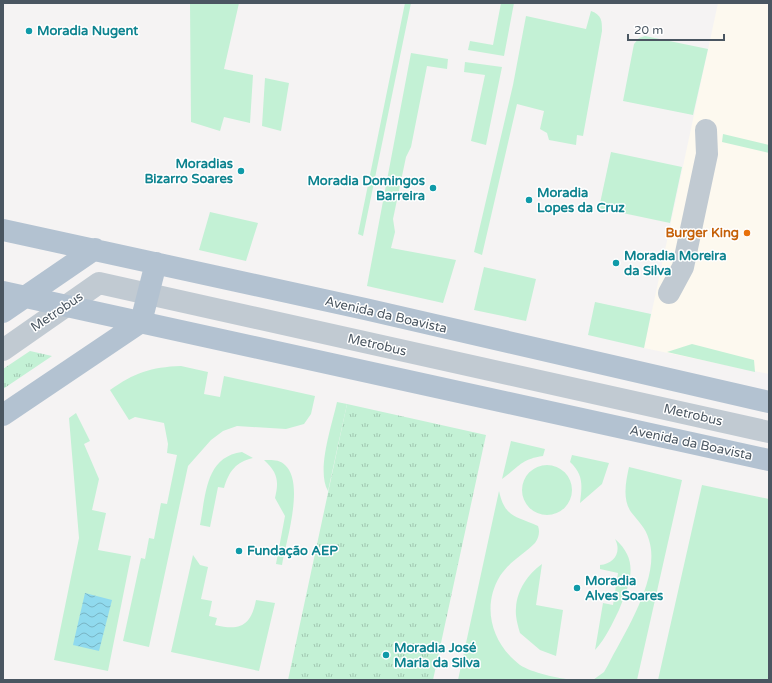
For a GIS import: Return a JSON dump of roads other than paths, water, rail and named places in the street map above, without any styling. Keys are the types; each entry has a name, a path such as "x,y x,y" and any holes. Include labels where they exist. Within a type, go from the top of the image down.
{"main road":[{"name":"Avenida da Boavista","path":"3,230 156,262 356,308 365,308 769,402"},
{"path":"3,312 95,249"},
{"path":"3,415 141,322 156,262"},
{"name":"Avenida da Boavista","path":"3,292 769,460"}],"lane":[{"path":"669,293 683,267 707,154 706,130"},
{"name":"Metrobus","path":"3,350 99,283 769,432"}],"water":[{"path":"85,593 112,600 99,651 73,645"}],"place":[{"name":"Moradia Nugent","path":"29,31"},
{"name":"Moradias Bizarro Soares","path":"241,171"},
{"name":"Moradia Domingos Barreira","path":"433,188"},
{"name":"Moradia Lopes da Cruz","path":"529,200"},
{"name":"Burger King","path":"747,233"},
{"name":"Moradia Moreira da Silva","path":"616,263"},
{"name":"Fundação AEP","path":"239,551"},
{"name":"Moradia Alves Soares","path":"577,588"},
{"name":"Moradia José Maria da Silva","path":"386,655"}]}
